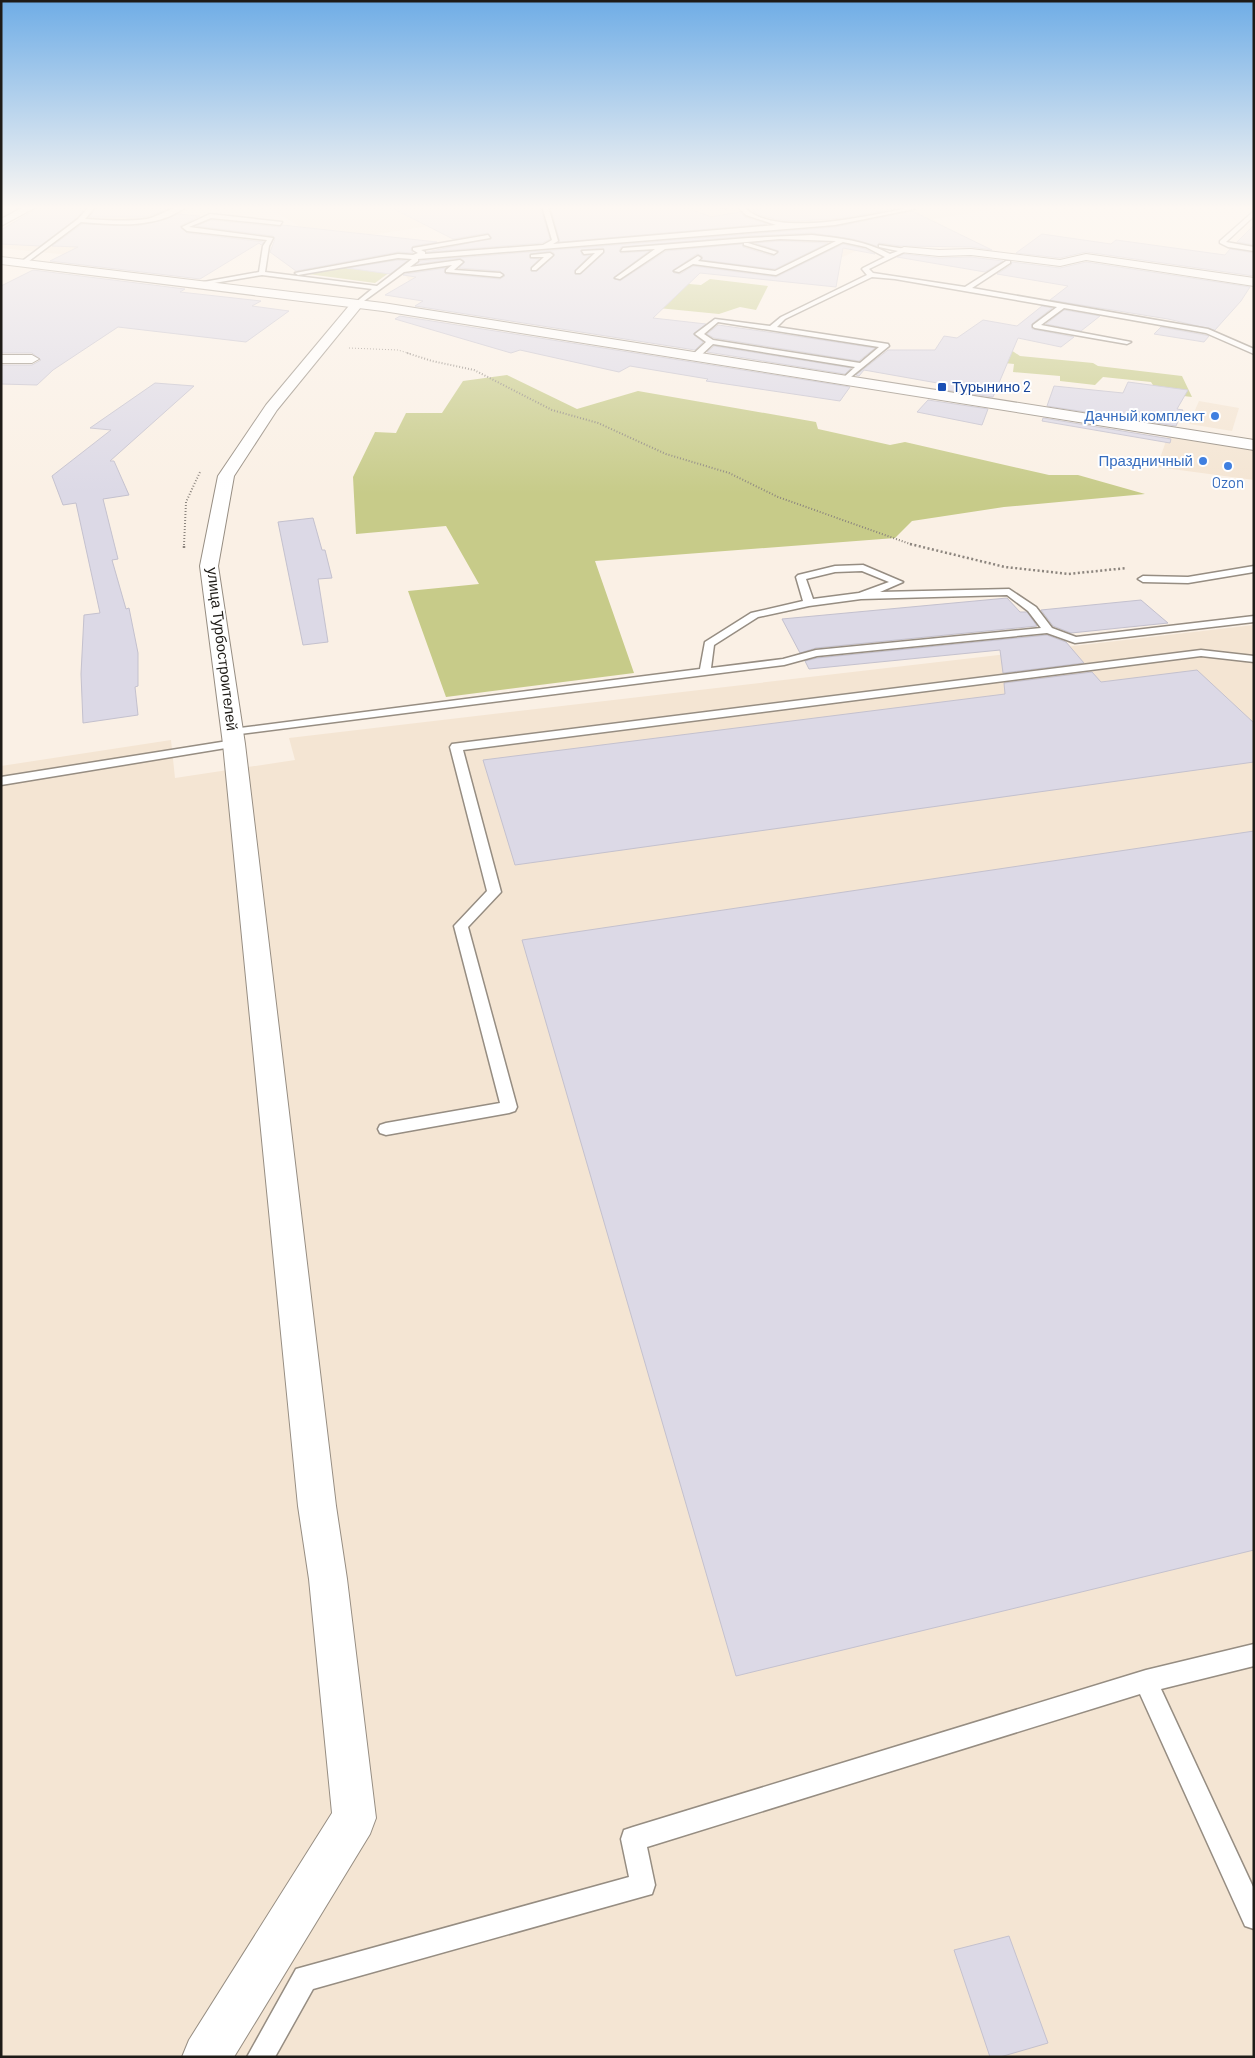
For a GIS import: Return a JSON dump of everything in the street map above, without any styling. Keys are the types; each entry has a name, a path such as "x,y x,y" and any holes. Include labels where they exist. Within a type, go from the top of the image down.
{"street":[{"path":"341,302 846,379 1254,445"},
{"name":"улица Турбостроителей","path":"206,2057 354,1818 328,1580 316,1497 234,749 209,566 226,476 271,408 357,304"},
{"path":"1,359 32,359"}],"lane":[{"path":"772,328 783,318 816,302"},
{"path":"1041,302 1208,331 1254,352"},
{"path":"1063,306 1035,326 1127,342"},
{"path":"846,379 860,365 868,362 885,346 717,320 699,334 711,342 860,365"},
{"path":"695,356 711,342"},
{"path":"809,603 801,577 835,569 862,568 898,582 861,596"},
{"path":"1143,579 1188,580 1254,569"},
{"path":"705,672 709,644 755,615 809,603 861,596 1009,592 1032,609 1048,630"},
{"path":"1,781 234,749 705,672 784,662 816,652 1048,630 1075,640 1254,619"},
{"path":"386,1129 509,1108 461,926 494,892 456,747 1201,652 1254,659"},
{"path":"260,2057 305,1978 643,1885 633,1839 1146,1681 1254,1655"},
{"path":"1146,1681 1254,1917"}],"path":[{"path":"321,348 398,350 432,361 474,370 552,410 598,423 666,454 729,473 778,497 921,548 1005,567 1068,574 1127,568"}],"shaded area":[{"name":"Дачный комплект","path":"1199,401 1239,408 1232,431 1189,424"},
{"path":"1168,435 1254,450 1254,480 1157,467"},
{"path":"1254,625 1254,2057 1,2057 1,766 171,740 175,778 295,760 289,738"}],"green space":[{"path":"655,302 760,302 756,310 740,307 719,314 658,308"},
{"path":"1005,346 1020,356 1093,363 1098,366 1182,376 1192,397 1158,393 1151,382 1103,377 1095,385 1060,381 1060,376 1013,372 1014,364 974,360"},
{"path":"507,375 577,409 638,391 816,422 818,429 890,445 905,442 1049,475 1078,475 1145,494 1004,507 912,521 895,538 595,561 634,673 446,697 408,591 479,584 446,526 356,534 353,477 375,432 396,433 406,413 442,413 463,381"}],"building":[{"path":"1,302 259,302 252,306 289,311 246,342 118,327 53,370 37,385 1,384 1,365 32,365 41,360 32,353 1,353"},
{"path":"421,302 670,302 653,318 706,324 693,334 703,342 695,350 415,306"},
{"path":"1063,302 1240,302 1215,330 1168,319"},
{"path":"1042,306 1052,308 1032,324 1032,329 1074,337 1061,347 1018,338 993,397 939,389 943,384 864,370 859,376 856,375 888,350 935,350 944,336 957,338 983,320 1017,326"},
{"path":"1064,310 1100,316 1081,331 1046,324"},
{"path":"400,316 850,387 840,401 706,381 708,379 630,366 619,372 520,350 511,353 395,319"},
{"path":"718,325 875,348 859,361 714,338 707,334"},
{"path":"1161,327 1209,336 1204,342 1154,334"},
{"path":"714,346 851,368 845,374 707,352"},
{"path":"1128,382 1188,390 1177,409 1183,410 1176,426 1047,406 1054,386 1123,393"},
{"path":"155,383 194,386 110,461 114,461 129,495 103,499 118,559 112,560 126,609 129,608 138,653 138,686 135,687 138,715 83,723 81,674 84,615 100,613 76,503 63,505 52,476 111,430 90,428"},
{"path":"928,400 988,409 982,425 917,412"},
{"path":"1043,418 1171,439 1170,443 1042,421"},
{"path":"313,518 322,550 325,550 332,578 318,579 328,642 303,645 278,522"},
{"path":"1007,598 1020,612 1027,612 1037,626 816,648 800,653 782,619"},
{"path":"1141,600 1168,623 1071,633 1053,626 1041,610"},
{"path":"1047,635 1066,642 1084,663 1003,673 1000,650 809,669 805,661 817,658"},
{"path":"1197,670 1254,723 1254,762 515,865 483,760 1005,694 1004,683 1092,672 1101,682"},
{"path":"1254,831 1254,1550 736,1676 522,940"},
{"path":"1009,1936 1048,2043 1000,2057 990,2057 954,1950"}],"place":[{"name":"Турынино 2","path":"942,387"},
{"name":"Дачный комплект","path":"1215,416"},
{"name":"Праздничный","path":"1203,461"},
{"name":"Ozon","path":"1228,466"}]}
